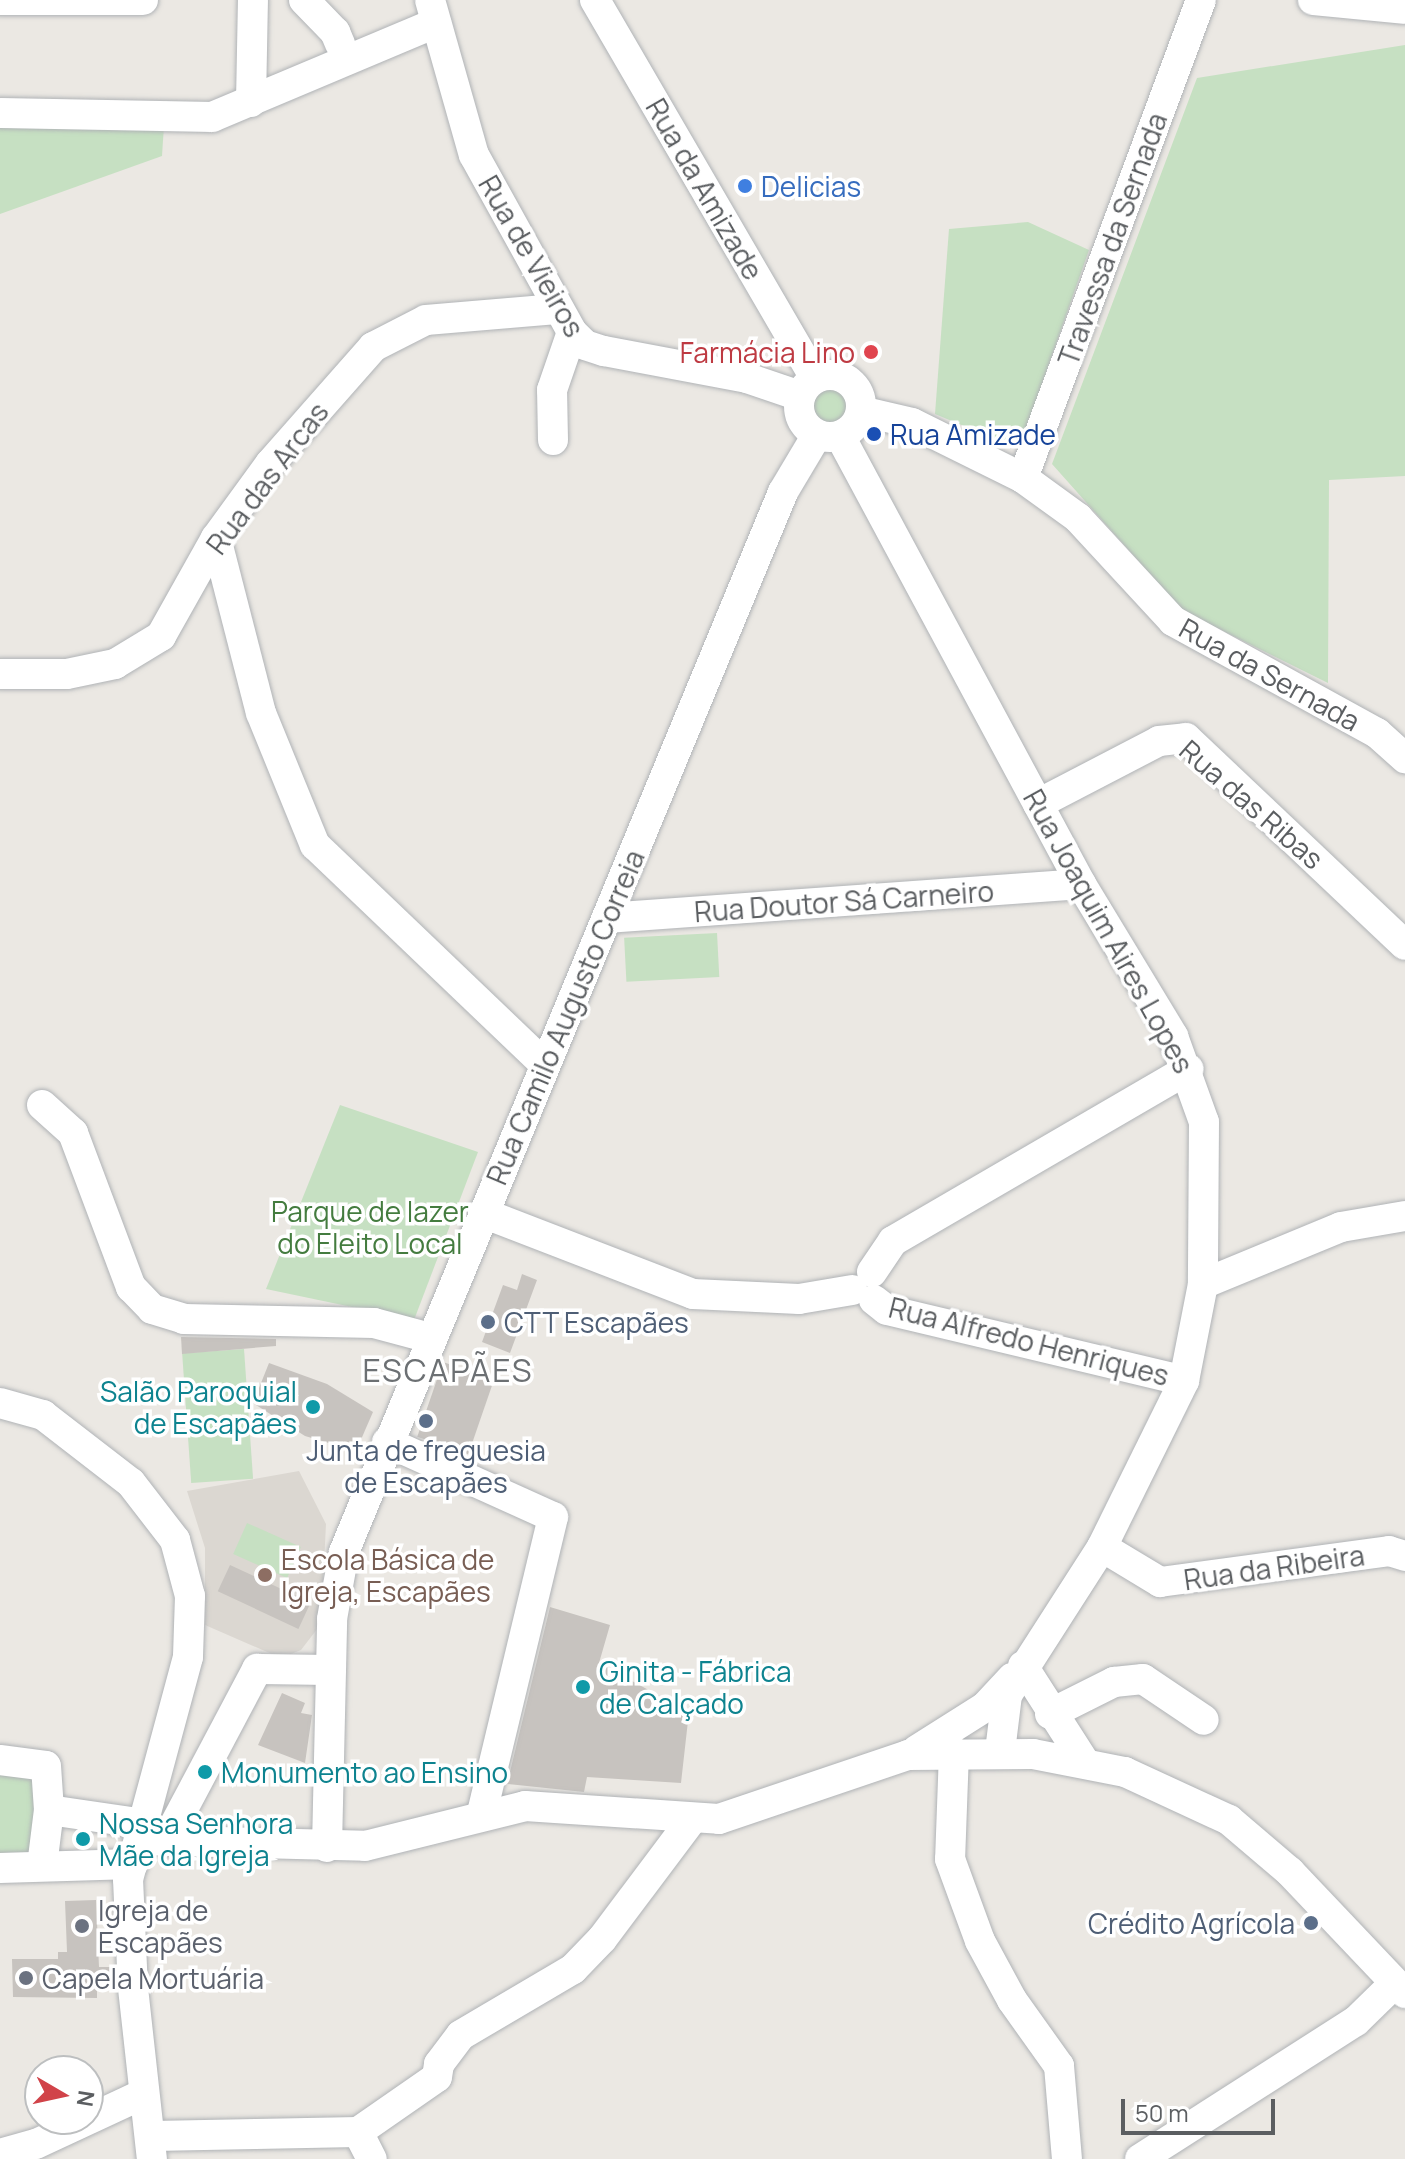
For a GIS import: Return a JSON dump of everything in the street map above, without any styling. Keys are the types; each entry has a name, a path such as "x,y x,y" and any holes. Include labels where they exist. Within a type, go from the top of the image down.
{"street":[{"path":"0,0 143,0"},
{"path":"251,102 253,0"},
{"path":"304,0 335,32 340,44"},
{"name":"Rua da Amizade","path":"595,0 808,387"},
{"name":"Travessa da Sernada","path":"1023,478 1201,0"},
{"path":"1313,0 1405,9"},
{"path":"0,113 212,117 251,102 433,12"},
{"name":"Rua de Vieiros","path":"433,12 474,155 564,320 585,345 747,378 808,387"},
{"name":"Rua das Arcas","path":"0,674 67,674 115,664 161,636 216,538 270,464 373,347 426,320 564,320"},
{"path":"553,440 552,390 564,320"},
{"path":"844,378 858,391 861,411 854,426 829,435 803,423 808,387 844,378"},
{"name":"Rua da Sernada","path":"861,411 912,423 1023,478 1078,518 1173,621 1377,733 1405,758"},
{"name":"Rua Joaquim Aires Lopes","path":"829,435 1081,884 1189,1069 1204,1122 1203,1284 1184,1381 1102,1547 1023,1666"},
{"name":"Rua Camilo Augusto Correia","path":"327,1847 332,1619 344,1552 543,1063 607,918 783,492 829,435"},
{"path":"216,538 261,713 315,845 543,1063"},
{"name":"Rua das Ribas","path":"1038,804 1159,741 1186,738 1405,945"},
{"name":"Rua Doutor Sá Carneiro","path":"607,918 1081,884"},
{"path":"866,1287 893,1241 1189,1069"},
{"path":"42,1105 73,1133 131,1287 152,1309 184,1319 374,1323 430,1338"},
{"name":"Rua Alfredo Henriques","path":"483,1213 693,1294 799,1299 866,1287 887,1310 1184,1381"},
{"path":"1203,1284 1341,1227 1405,1216"},
{"path":"0,1403 43,1415 96,1451 131,1483 175,1540 190,1596 188,1657 146,1842 129,1895 143,2094 152,2148 358,2132 437,2077 439,2064 461,2035 573,1969 602,1939 693,1818"},
{"path":"387,1442 553,1517 482,1813"},
{"name":"Rua da Ribeira","path":"1102,1547 1160,1582 1389,1551 1405,1556"},
{"path":"1023,1666 1050,1714 1083,1760"},
{"path":"1000,1751 1007,1695 1023,1666"},
{"path":"908,1755 985,1707 1023,1666"},
{"path":"146,1842 257,1669 331,1670"},
{"path":"1050,1714 1096,1689 1143,1679 1204,1720"},
{"path":"0,1868 42,1866 146,1842 365,1846 482,1813 525,1806 719,1819 765,1807 824,1780 908,1755 1000,1751 1083,1760 1165,1788 1229,1820 1290,1872 1400,1988 1356,2021 1140,2159"},
{"path":"954,1752 950,1859 980,1941 1012,2000 1059,2066 1067,2159"},
{"path":"0,1760 46,1766 49,1810 42,1866"},
{"path":"49,1810 146,1842"},
{"path":"0,2154 36,2144 143,2094"},
{"path":"358,2132 372,2159"}],"shaded area":[{"name":"Escola Básica de Igreja, Escapães","path":"299,1471 326,1524 321,1624 301,1650 281,1658 205,1625 205,1548 187,1491"}],"green space":[{"path":"1405,45 1405,476 1329,480 1328,683 1183,611 1052,464 1197,78"},
{"path":"0,120 164,125 162,156 0,214"},
{"path":"1028,222 1089,250 1019,449 935,414 949,229"},
{"path":"831,387 844,393 850,406 844,419 831,425 818,419 812,406 818,393"},
{"path":"717,933 719,977 626,982 624,938"},
{"name":"Parque de lazer do Eleito Local","path":"340,1105 478,1152 414,1320 266,1289"},
{"path":"244,1349 253,1479 191,1483 182,1353"},
{"path":"247,1523 301,1547 287,1578 233,1554"},
{"path":"0,1768 45,1780 36,1852 0,1853"}],"building":[{"path":"522,1274 537,1280 510,1353 482,1342 503,1285 517,1290"},
{"path":"181,1337 276,1339 276,1346 182,1354"},
{"path":"443,1362 494,1380 468,1454 417,1437"},
{"name":"Salão Paroquial de Escapães","path":"269,1363 327,1384 373,1412 356,1451 305,1436 253,1403"},
{"name":"Escola Básica de Igreja, Escapães","path":"230,1565 311,1603 298,1629 218,1591"},
{"name":"Ginita - Fábrica de Calçado","path":"550,1607 610,1625 599,1663 689,1712 681,1783 587,1777 584,1792 507,1784"},
{"path":"282,1693 305,1703 301,1713 312,1715 305,1763 258,1745"},
{"name":"Igreja de Escapães","path":"96,1900 99,1967 111,1967 112,1986 97,1987 97,1998 13,1997 12,1959 58,1959 58,1952 67,1952 65,1901"}],"place":[{"name":"Delicias","path":"745,186"},
{"name":"Farmácia Lino","path":"871,352"},
{"name":"Rua Amizade","path":"874,434"},
{"name":"CTT Escapães","path":"488,1322"},
{"name":"Salão Paroquial de Escapães","path":"313,1407"},
{"name":"Junta de freguesia de Escapães","path":"426,1421"},
{"name":"Escola Básica de Igreja, Escapães","path":"265,1575"},
{"name":"Ginita - Fábrica de Calçado","path":"583,1687"},
{"name":"Monumento ao Ensino","path":"205,1772"},
{"name":"Nossa Senhora Mãe da Igreja","path":"83,1839"},
{"name":"Crédito Agrícola","path":"1311,1923"},
{"name":"Igreja de Escapães","path":"82,1926"},
{"name":"Capela Mortuária","path":"26,1978"}],"district":[{"name":"ESCAPÃES","path":"448,1370"}]}
